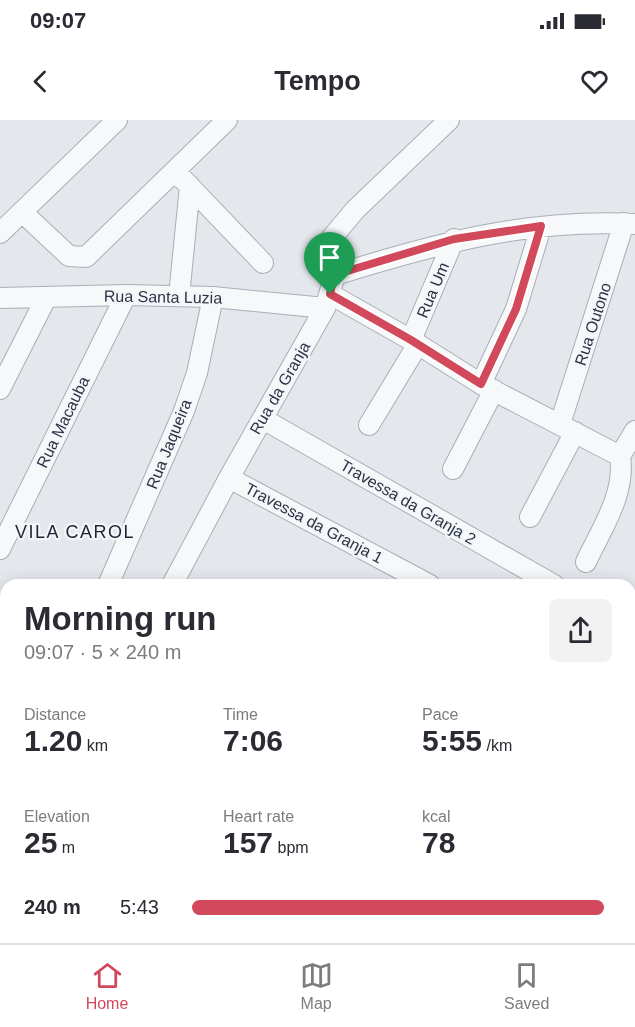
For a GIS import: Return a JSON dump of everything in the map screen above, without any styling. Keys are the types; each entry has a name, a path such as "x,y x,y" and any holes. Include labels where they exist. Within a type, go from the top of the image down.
{"street":[{"path":"0,233 117,120"},
{"path":"22,212 69,256 80,258 87,256 227,120"},
{"path":"330,292 328,252 330,240 336,229 449,120"},
{"path":"175,171 263,263"},
{"path":"179,296 190,186"},
{"path":"330,292 454,239 576,222 630,224"},
{"name":"Rua Outono","path":"530,517 567,428 630,224"},
{"path":"453,469 488,387 516,309 541,226"},
{"name":"Rua Um","path":"369,424 415,342 454,239"},
{"path":"330,292 488,387 620,456"},
{"name":"Rua Santa Luzia","path":"0,298 126,295 213,297 330,292"},
{"name":"Rua da Granja","path":"175,579 330,292"},
{"name":"Rua Macauba","path":"0,549 126,295"},
{"name":"Rua Jaqueira","path":"111,579 184,411 197,373 213,297"},
{"path":"0,389 46,298"},
{"name":"Travessa da Granja 2","path":"263,419 543,579"},
{"path":"586,562 621,487 623,473 620,456 635,431"},
{"name":"Travessa da Granja 1","path":"228,478 419,579"}],"district":[{"name":"VILA CAROL","path":"75,532"}],"route":[{"path":"541,226 516,309 481,384 365,312 330,294 334,275 454,239 541,226"}]}
